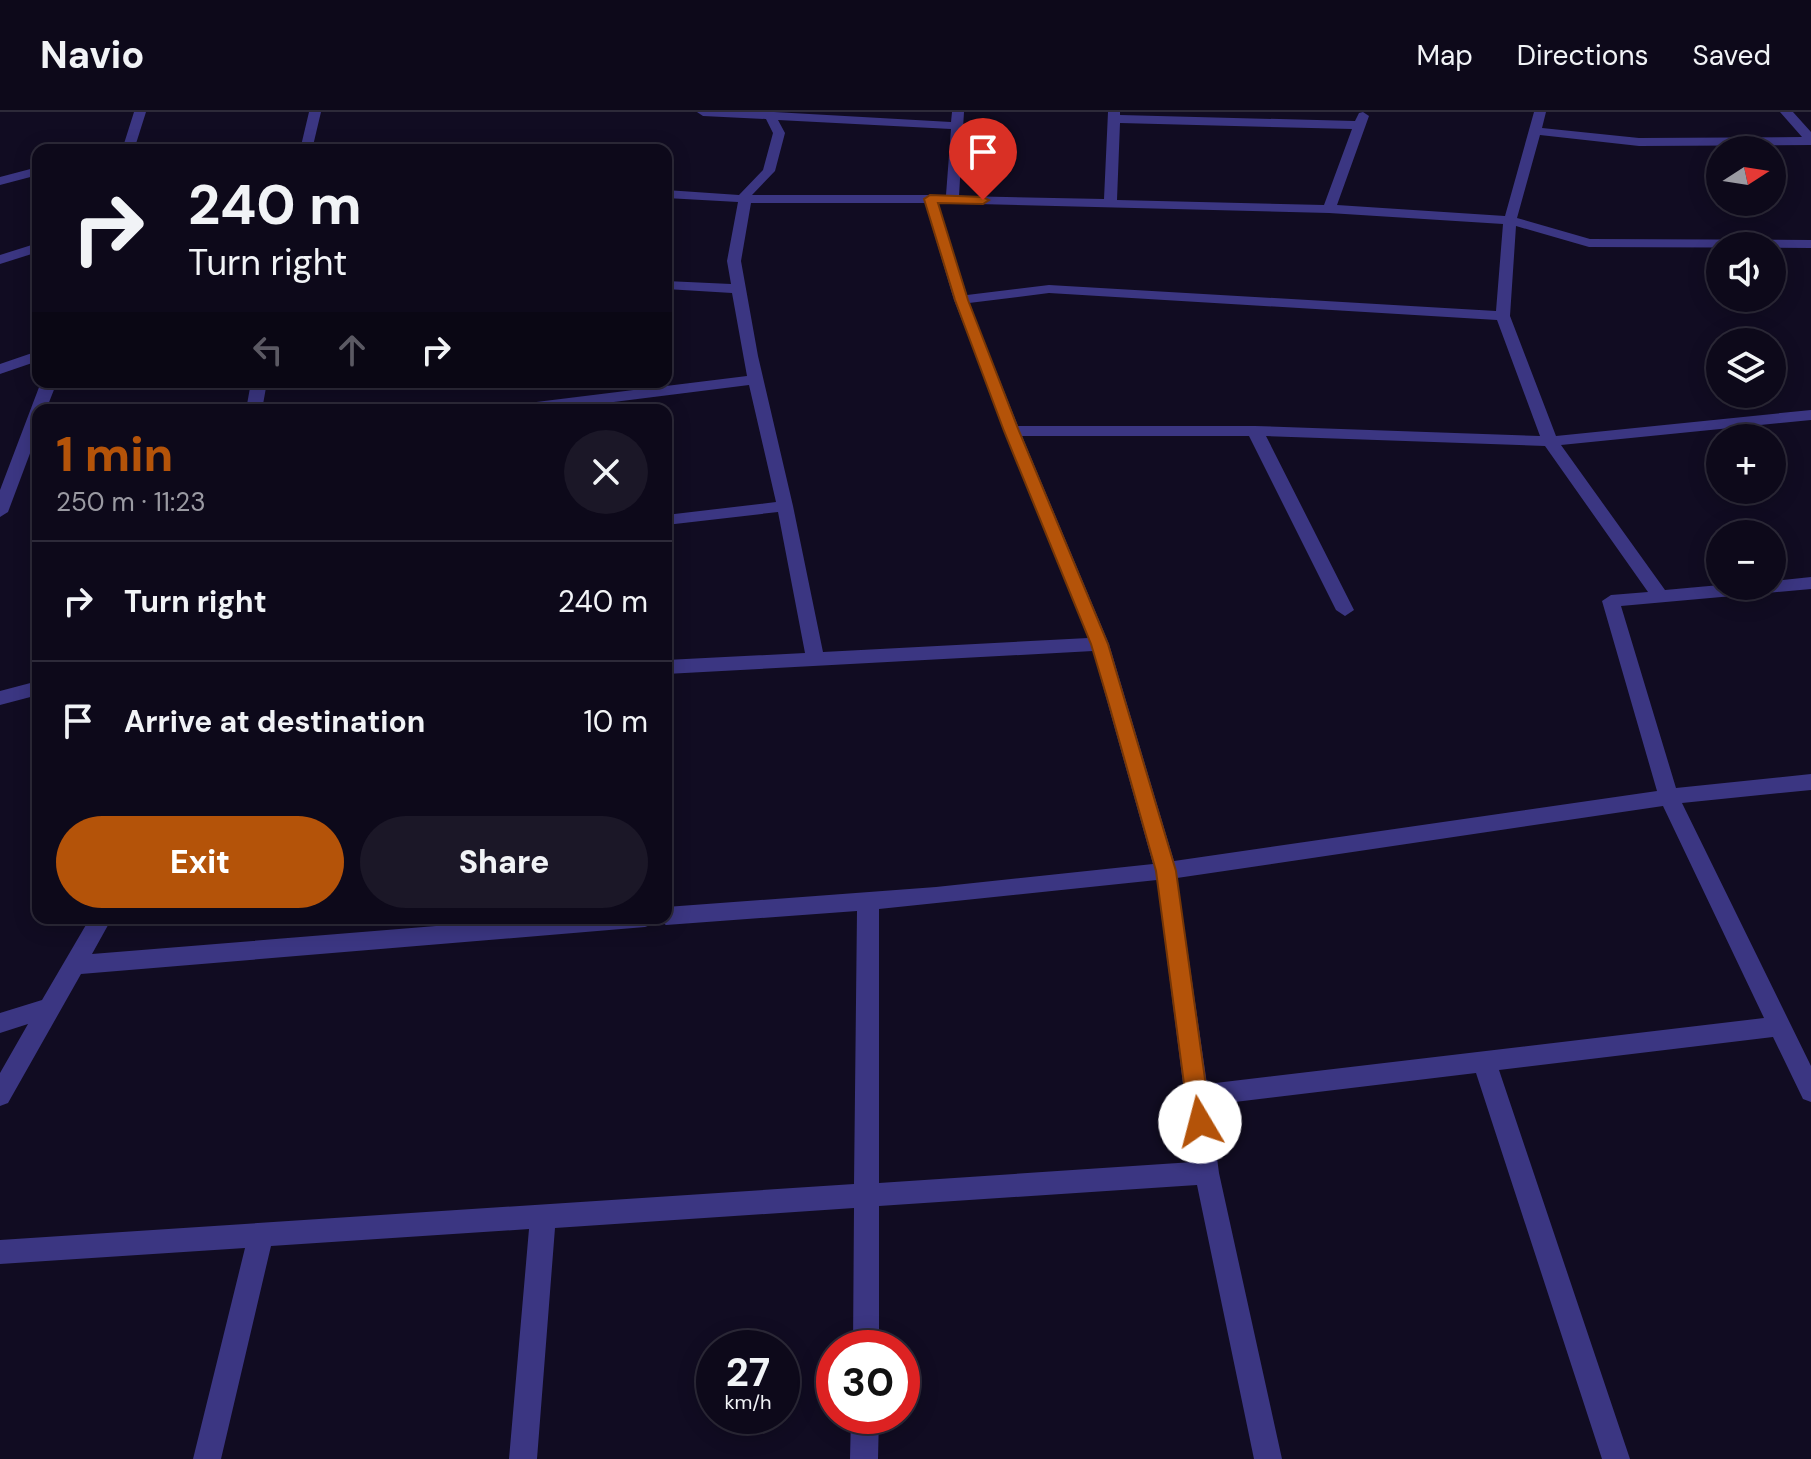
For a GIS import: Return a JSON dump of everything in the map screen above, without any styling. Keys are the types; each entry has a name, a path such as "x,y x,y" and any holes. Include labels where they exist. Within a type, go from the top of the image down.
{"street":[{"path":"130,144 140,112"},
{"path":"307,144 315,112"},
{"path":"703,112 957,119 952,200"},
{"path":"1540,112 1510,220 1503,316 1550,441 1661,597"},
{"path":"1786,112 1811,140"},
{"path":"769,114 779,133 769,171 746,192 734,261 815,659"},
{"path":"1110,203 1114,115 1362,118 1329,209"},
{"path":"1534,131 1639,142 1811,140"},
{"path":"0,181 32,173"},
{"path":"672,194 745,199 930,199 1329,209 1510,220 1589,243 1811,244"},
{"path":"930,199 961,300 1100,644 1166,871 1207,1173 1268,1459"},
{"path":"0,260 32,249"},
{"path":"672,285 739,289"},
{"path":"961,300 1049,289 1503,316"},
{"path":"0,369 32,358"},
{"path":"561,404 756,380"},
{"path":"1012,431 1255,431 1550,441 1811,415"},
{"path":"0,512 4,494 32,425"},
{"path":"1255,431 1345,610"},
{"path":"672,519 785,506"},
{"path":"1811,583 1611,601 1669,797 1811,1091"},
{"path":"672,667 1100,644"},
{"path":"0,698 32,690"},
{"path":"672,916 936,896 1166,871 1669,797 1811,782"},
{"path":"866,1330 868,900"},
{"path":"0,1095 98,924"},
{"path":"74,965 572,924"},
{"path":"0,1023 50,1007"},
{"path":"1196,1096 1779,1026"},
{"path":"1484,1061 1616,1459"},
{"path":"0,1252 1207,1173"},
{"path":"523,1459 543,1218"},
{"path":"207,1459 261,1235"},
{"path":"864,1459 865,1434"}],"route":[{"path":"983,200 930,199 961,300 1100,644 1166,871 1200,1122"}]}
